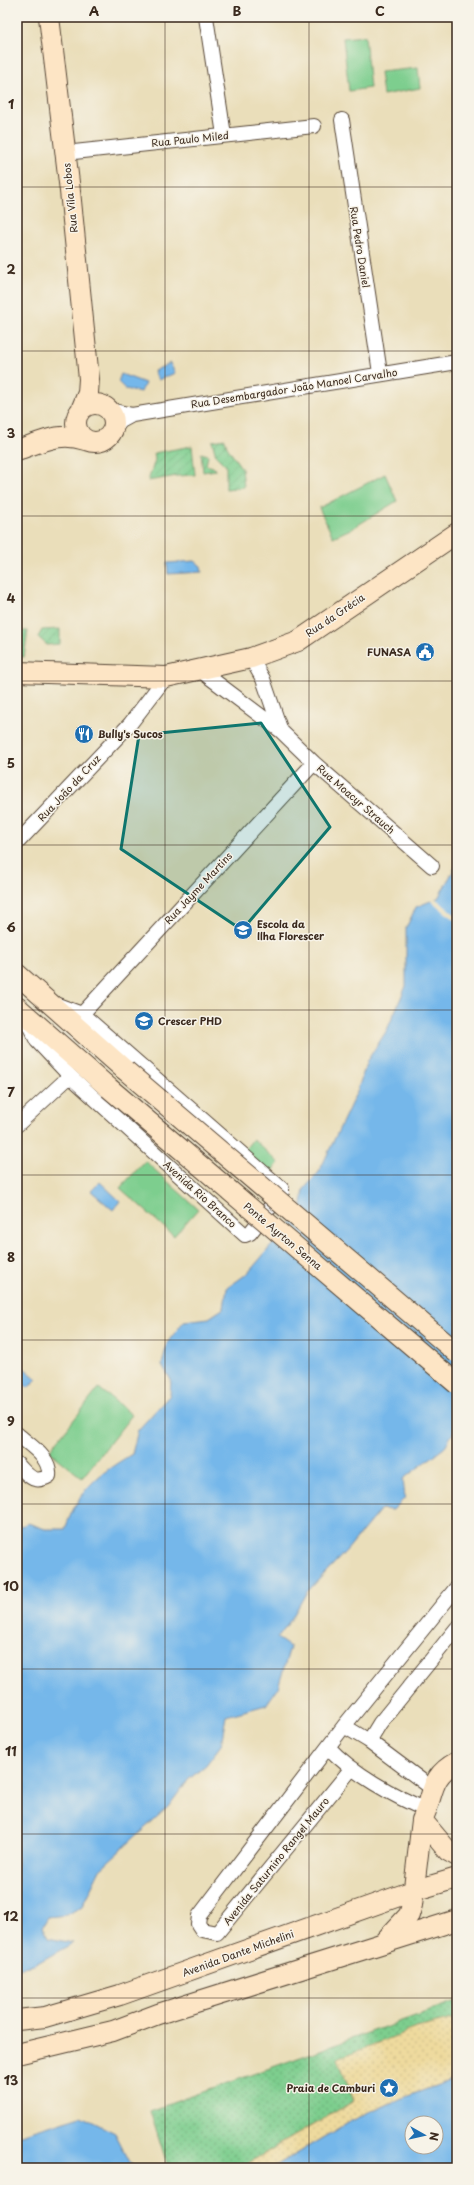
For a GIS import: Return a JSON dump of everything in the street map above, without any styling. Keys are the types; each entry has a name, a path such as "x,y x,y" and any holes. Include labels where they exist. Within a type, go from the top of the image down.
{"street":[{"name":"Rua Vila Lobos","path":"48,17 65,153 89,379 88,392 79,413"},
{"path":"206,17 224,135"},
{"name":"Rua Pedro Daniel","path":"342,120 380,373"},
{"name":"Rua Paulo Miled","path":"65,153 314,126"},
{"name":"Rua Desembargador João Manoel Carvalho","path":"110,415 121,420 132,415 380,373 457,362"},
{"name":"Rua Vila Lobos","path":"89,379 94,393 110,415"},
{"path":"17,450 61,436 72,435 85,440 98,442 110,435 110,415 92,404 79,413 69,430 61,436"},
{"path":"79,413 77,429 85,440"},
{"name":"Rua da Grécia","path":"160,685 198,671 252,658 298,641 457,533"},
{"name":"Rua Moacyr Strauch","path":"252,658 263,679 281,731"},
{"name":"Rua Moacyr Strauch","path":"198,671 281,731 314,763 432,866"},
{"path":"17,672 111,675 160,685"},
{"name":"Rua João da Cruz","path":"17,843 130,724 160,685"},
{"name":"Rua Jayme Martins","path":"82,1014 314,763"},
{"name":"Avenida Rio Branco","path":"17,974 125,1070 457,1354"},
{"name":"Avenida Rio Branco","path":"19,1009 37,1041 70,1076 245,1235 250,1233 282,1192 282,1189 210,1128 139,1062 82,1014 47,1001"},
{"name":"Avenida Rio Branco","path":"19,1009 109,1088"},
{"path":"17,1125 70,1076"},
{"name":"Ponte Ayrton Senna","path":"109,1088 457,1384"},
{"path":"17,1434 48,1462 50,1469 49,1476 41,1481 33,1479 17,1464"},
{"name":"Avenida Saturnino Rangel Mauro","path":"352,1768 217,1933 202,1930 198,1924 199,1916 344,1726 457,1587"},
{"path":"369,1741 380,1723 457,1628"},
{"path":"344,1726 369,1741 433,1789"},
{"path":"328,1747 352,1768 410,1803 424,1815 448,1851 457,1856"},
{"path":"382,1944 409,1915 412,1905 424,1815 437,1778 447,1767 457,1762"},
{"name":"Avenida Dante Michelini","path":"17,2020 45,2017 120,1995 413,1891 457,1878"},
{"path":"17,2054 113,2031 158,2014 457,1920"}],"highlighted area":[{"path":"261,723 330,827 242,930 121,849 139,735"}],"green space":[{"path":"365,36 370,88 349,91 343,38"},
{"path":"418,68 420,88 383,95 380,72"},
{"path":"225,439 227,447 242,469 244,487 226,489 226,466 216,456 212,441"},
{"path":"192,446 195,475 177,476 148,481 155,460 154,453"},
{"path":"201,453 208,455 206,465 213,467 216,470 203,472"},
{"path":"385,474 397,501 353,528 333,537 319,508"},
{"path":"60,629 60,644 47,645 38,637 42,630"},
{"path":"17,631 28,631 24,657 17,657"},
{"path":"253,1139 279,1163 268,1175 243,1152"},
{"path":"145,1161 198,1209 174,1236 120,1188"},
{"path":"99,1388 132,1415 82,1478 49,1451"},
{"path":"457,2001 457,2018 339,2058 354,2101 240,2168 168,2168 150,2111"}],"sand":[{"name":"Praia de Camburi","path":"457,2018 457,2078 400,2099 349,2122 272,2168 240,2168 354,2101 338,2058 417,2028"}],"water":[{"path":"170,363 175,373 158,380 154,371"},
{"path":"121,374 145,383 141,392 125,389 118,382"},
{"path":"195,561 201,566 202,572 168,574 167,563"},
{"path":"457,864 457,1426 444,1448 403,1479 405,1498 393,1510 381,1509 346,1551 306,1593 292,1618 277,1638 290,1647 278,1688 266,1705 226,1716 221,1745 206,1765 188,1780 168,1807 100,1869 82,1906 67,1915 48,1917 42,1927 48,1938 73,1943 34,1965 17,1968 17,1528 28,1523 45,1529 65,1529 83,1493 108,1469 132,1454 138,1430 170,1395 171,1380 162,1365 167,1343 184,1321 209,1318 224,1308 227,1288 248,1273 301,1211 304,1189 319,1172 358,1089 367,1061 387,1030 406,986 406,928 416,907 438,898"},
{"path":"100,1182 120,1201 113,1210 91,1191"},
{"path":"19,1364 37,1379 28,1388 17,1377 17,1367"},
{"path":"457,2078 457,2168 272,2168 349,2122 400,2099"},
{"path":"81,2116 115,2133 133,2168 17,2168 17,2134 21,2135"}],"pier":[{"path":"435,898 457,916 457,922 430,900"}],"place":[{"name":"FUNASA","path":"425,652"},
{"name":"Bully's Sucos","path":"84,734"},
{"name":"Escola da Ilha Florescer","path":"243,930"},
{"name":"Crescer PHD","path":"144,1021"},
{"name":"Praia de Camburi","path":"389,2088"}]}
